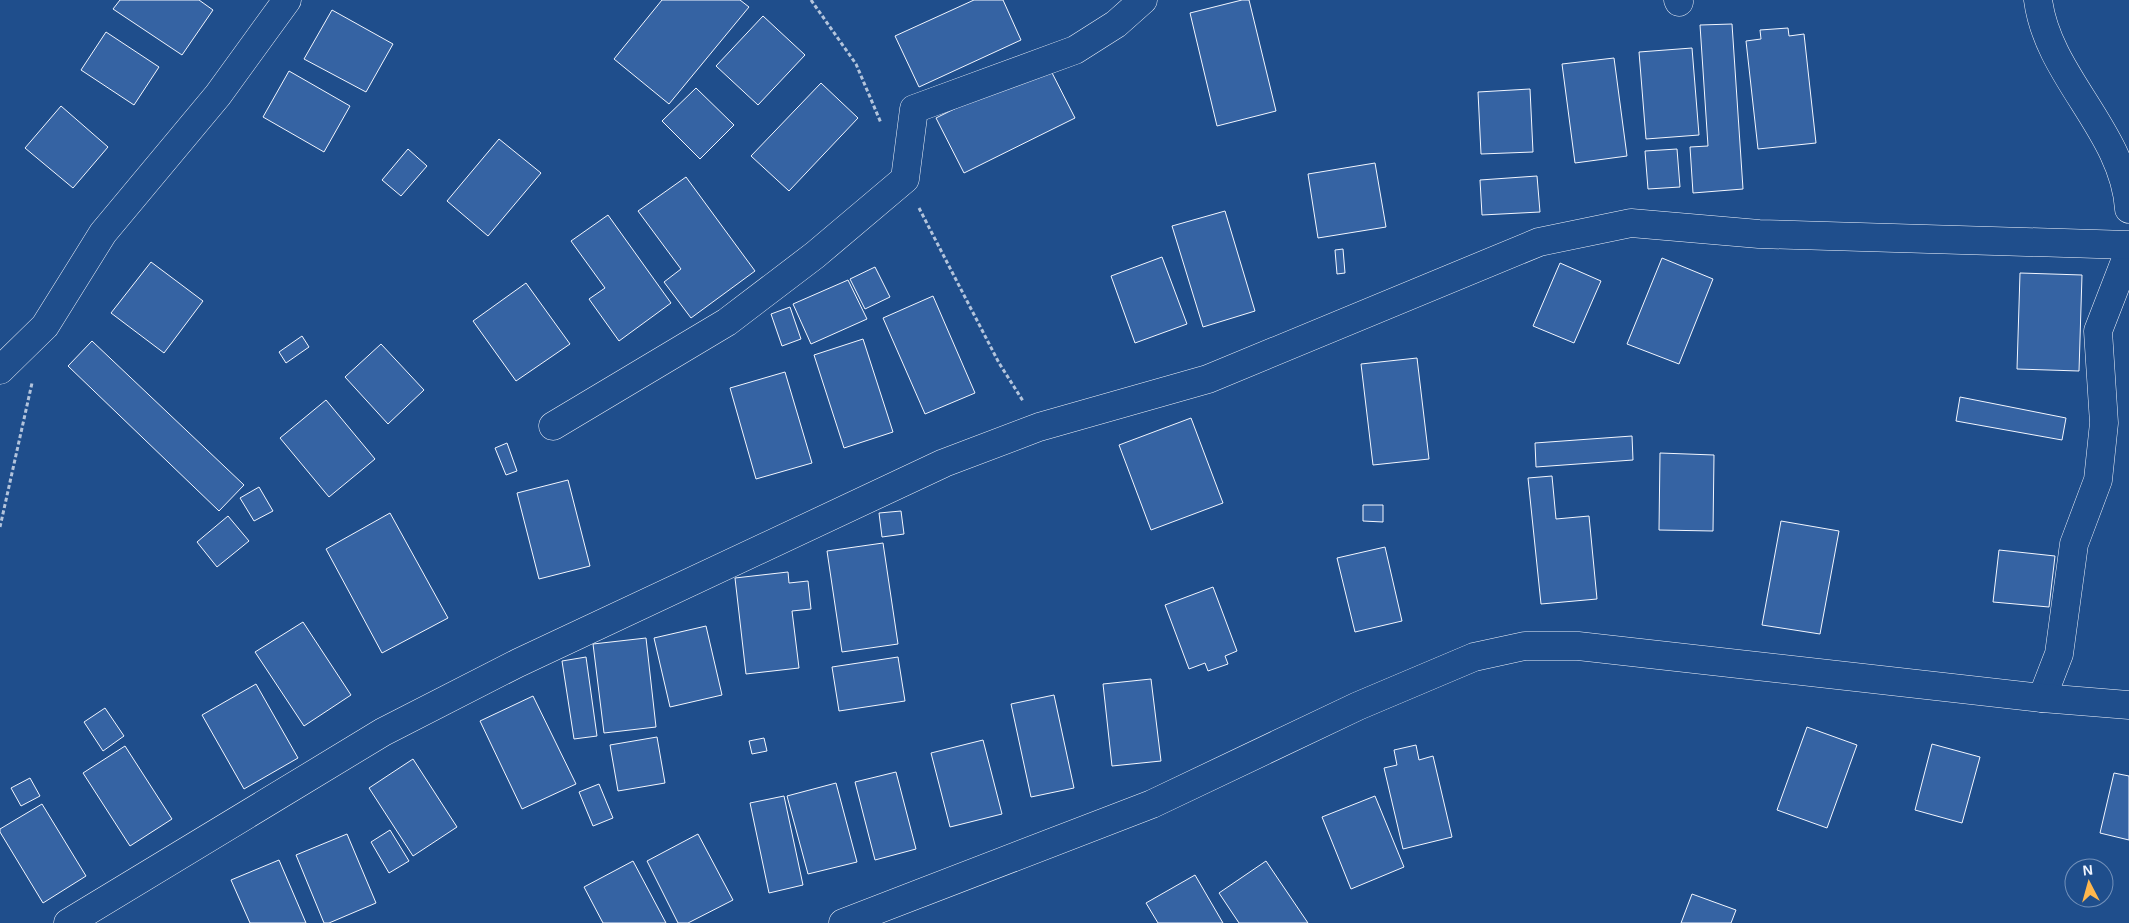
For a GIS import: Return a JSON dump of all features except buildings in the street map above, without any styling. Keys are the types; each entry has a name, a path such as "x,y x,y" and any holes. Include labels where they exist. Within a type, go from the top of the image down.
{"street":[{"path":"0,370 45,326 103,234 218,95 287,0"},
{"path":"553,426 727,322 815,255 904,179 914,108 1075,50 1116,24 1143,0"},
{"path":"2038,0 2041,20 2069,79 2115,154 2128,190 2129,209"},
{"path":"68,923 383,732 518,663 944,464 1039,427 1208,379 1539,242 1631,223 1759,234 2129,245"},
{"path":"2042,698 2059,654 2074,544 2098,480 2104,423 2098,331 2129,251"},
{"path":"843,923 1152,804 1358,706 1465,661 1525,646 1578,646 2042,698 2129,705"}],"path":[{"path":"811,0 856,64 882,126"},
{"path":"904,179 999,363 1039,427"},
{"path":"0,527 34,374"}]}
